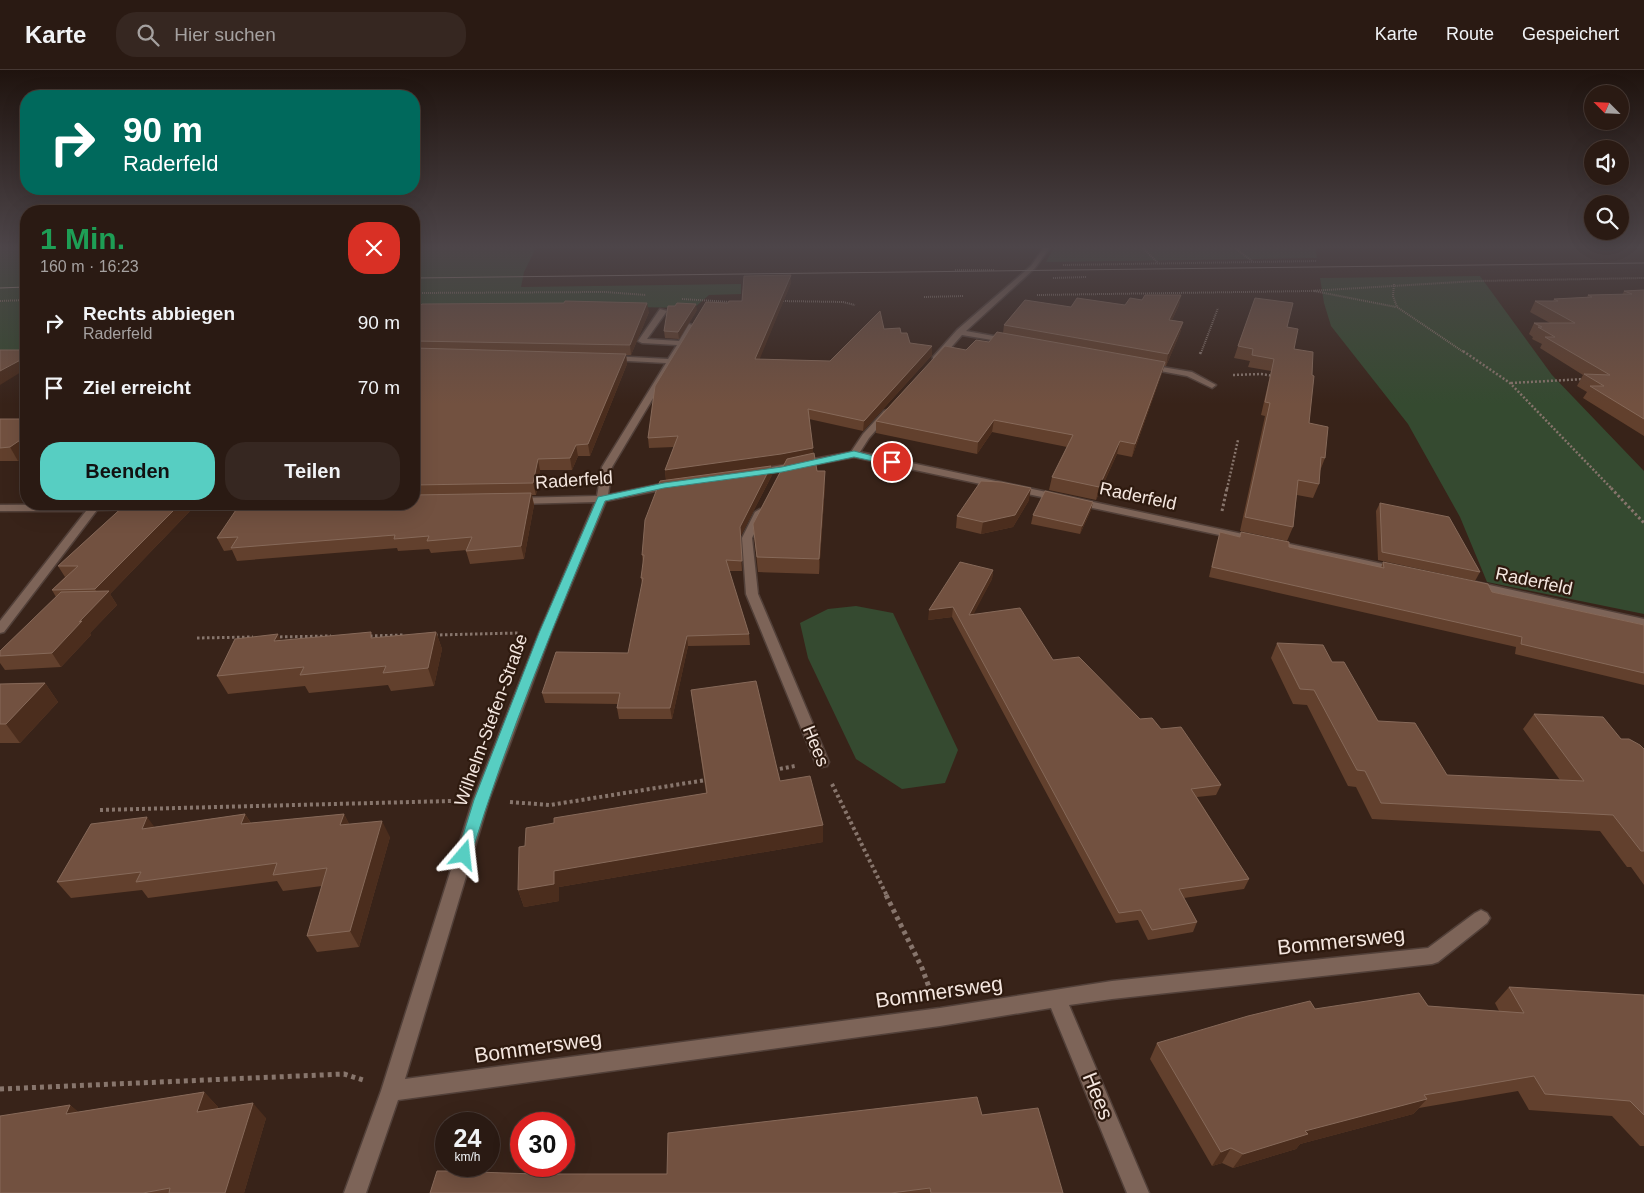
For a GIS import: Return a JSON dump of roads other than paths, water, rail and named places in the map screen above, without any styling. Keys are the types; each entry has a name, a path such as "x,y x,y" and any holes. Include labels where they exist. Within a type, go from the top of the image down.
{"street":[{"path":"929,367 960,332 997,298"},
{"path":"663,311 642,341 681,344"},
{"name":"Wilhelm-Stefen-Straße","path":"355,1193 391,1091 481,800 545,633 602,499 607,467 696,319"},
{"path":"960,332 1018,343"},
{"path":"597,358 670,361"},
{"path":"1141,365 1189,374 1212,385"},
{"path":"854,454 866,436 891,409"},
{"name":"Raderfeld","path":"743,475 780,474 854,454 1411,572"},
{"name":"Raderfeld","path":"503,501 602,499 684,483"},
{"name":"Hees","path":"764,504 747,538 752,594 822,762"},
{"path":"0,508 20,508"},
{"path":"0,629 91,510"},
{"name":"Raderfeld","path":"1470,585 1644,623"},
{"name":"Bommersweg","path":"391,1091 940,1017 1112,990 1432,956 1481,918"},
{"name":"Hees","path":"1058,998 1138,1193"}]}
